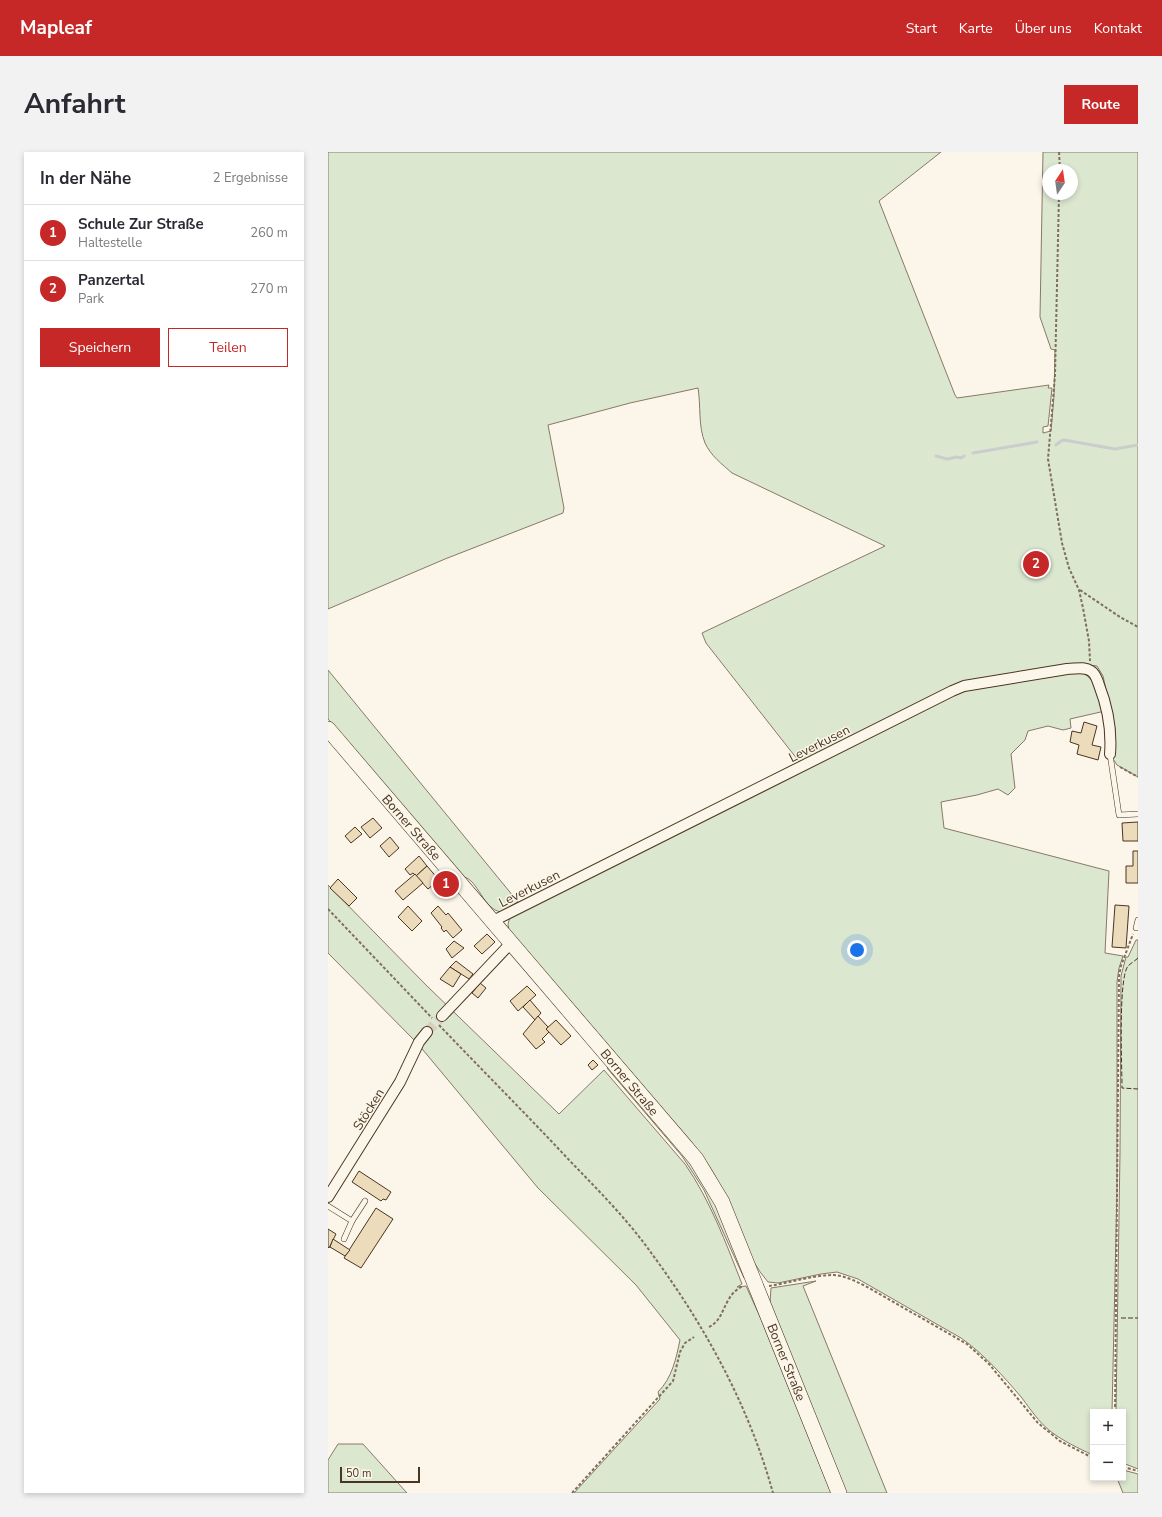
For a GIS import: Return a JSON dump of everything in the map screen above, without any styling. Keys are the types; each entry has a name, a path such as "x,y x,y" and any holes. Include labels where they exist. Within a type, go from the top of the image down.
{"main road":[{"name":"Borner Straße","path":"328,729 696,1160 722,1202 749,1288 839,1493"}],"street":[{"name":"Leverkusen","path":"493,921 952,691 964,686 1067,669 1083,668 1089,670"},
{"path":"1089,670 1095,674 1108,713 1111,738 1110,754"},
{"path":"438,1020 511,943"},
{"name":"Stöcken","path":"328,1198 400,1082 419,1042 427,1032"}],"lane":[{"path":"1110,754 1119,815 1138,814"},
{"path":"1136,928 1138,920"},
{"path":"344,1238 352,1221 365,1201"},
{"path":"328,1206 352,1221"}],"path":[{"path":"1060,152 1060,164"},
{"path":"1059,200 1055,375 1048,459 1062,543 1069,568 1079,590 1089,641 1089,670"},
{"path":"1079,590 1120,617 1138,626"},
{"path":"1110,754 1117,765 1138,778"},
{"path":"328,909 438,1020 609,1202 652,1253 703,1330 728,1375 766,1469 773,1493"},
{"path":"1115,1409 1119,976 1121,966 1136,928"},
{"path":"709,1327 715,1324 720,1318 732,1294 749,1288 835,1275 856,1281 967,1344 989,1364 1038,1423 1060,1441 1090,1456"},
{"path":"572,1493 673,1381 680,1352 685,1343 694,1337"},
{"path":"1126,1468 1138,1471"}],"green space":[{"path":"328,152 941,152 879,201 957,398 1049,385 1048,388 1052,388 1048,426 1043,427 1043,433 1051,431 1054,396 1055,350 1051,349 1040,317 1042,200 1078,200 1078,164 1043,164 1043,152 1138,152 1138,777 1117,765 1110,754 1115,730 1103,676 1097,666 1079,664 1080,672 1090,678 1097,688 1105,711 1070,719 1071,728 1063,730 1048,726 1028,731 1025,740 1011,754 1015,788 1008,795 998,789 941,802 944,828 1109,871 1105,953 1123,956 1117,982 1117,1190 1112,1409 1090,1409 1090,1454 1055,1435 1046,1427 993,1366 978,1351 961,1338 858,1279 837,1272 778,1283 768,1282 760,1272 741,1236 717,1180 690,1140 509,930 508,924 510,917 801,764 706,643 702,633 885,546 732,473 714,456 707,448 705,443 700,423 698,388 630,403 548,425 564,508 563,513 445,559 328,609"},
{"path":"328,670 518,902 501,912 490,906 473,883 464,877 328,719"},
{"path":"328,885 426,985 559,1114 604,1070 685,1164 710,1207 724,1238 742,1284 737,1287 746,1286 761,1319 831,1493 574,1493 660,1399 658,1392 667,1381 670,1374 680,1340 636,1285 538,1188 418,1044 328,953"},
{"path":"1136,940 1138,940 1138,1469 1126,1464 1126,1409 1116,1409 1121,976 1126,957 1128,957"},
{"path":"609,1066 685,1154 715,1203 745,1275 744,1278 704,1190 682,1156 607,1068"},
{"path":"816,1281 803,1286 887,1493 846,1493 770,1303 771,1288"},
{"path":"338,1444 363,1444 407,1493 328,1493 328,1460"},
{"path":"1126,1471 1138,1474 1138,1493 1123,1493 1118,1481 1126,1481"}],"building":[{"path":"1084,722 1097,726 1092,745 1101,747 1098,760 1077,754 1079,745 1070,742 1072,731 1081,733"},
{"path":"373,818 382,828 370,838 361,827"},
{"path":"1138,822 1138,841 1123,841 1122,823"},
{"path":"355,827 362,834 351,843 345,836"},
{"path":"390,837 399,848 389,857 380,846"},
{"path":"1133,851 1138,851 1138,883 1126,883 1126,866 1133,866"},
{"path":"419,856 427,866 416,876 413,873 410,875 405,869"},
{"path":"427,866 439,880 428,889 416,876"},
{"path":"415,874 423,883 403,900 395,891"},
{"path":"338,879 357,898 349,906 330,888"},
{"path":"1115,905 1129,906 1126,948 1112,947"},
{"path":"408,906 422,921 412,931 398,917"},
{"path":"438,906 446,915 448,913 462,930 453,938 446,930 444,932 431,913"},
{"path":"487,934 495,942 482,954 474,946"},
{"path":"454,941 464,948 452,958 446,949"},
{"path":"456,961 473,974 469,979 450,967"},
{"path":"450,967 461,974 453,987 440,979"},
{"path":"480,983 486,988 478,998 472,993"},
{"path":"527,986 536,995 518,1011 510,1001"},
{"path":"530,1000 541,1013 535,1020 523,1007"},
{"path":"538,1016 548,1027 546,1029 549,1032 542,1039 545,1042 536,1049 523,1034"},
{"path":"556,1020 571,1036 561,1045 546,1029"},
{"path":"593,1060 598,1065 592,1070 588,1065"},
{"path":"359,1171 391,1192 386,1200 383,1199 381,1201 352,1182"},
{"path":"376,1208 393,1219 361,1268 344,1258"},
{"path":"328,1229 336,1234 329,1248 328,1247"},
{"path":"333,1239 350,1250 345,1256 330,1247"}],"waterway":[{"path":"1056,445 1064,440 1115,449 1138,445"},
{"path":"973,453 1037,442"},
{"path":"936,456 947,459 957,457 961,458 964,456"}],"tunnel":[{"path":"427,1032 442,1016"}],"fence":[{"path":"1138,958 1128,966 1125,974 1121,1024 1122,1088 1138,1089"},
{"path":"1121,1318 1138,1318"}],"place":[{"name":"Panzertal","path":"1036,564"},
{"name":"Schule Zur Straße","path":"446,884"}]}
